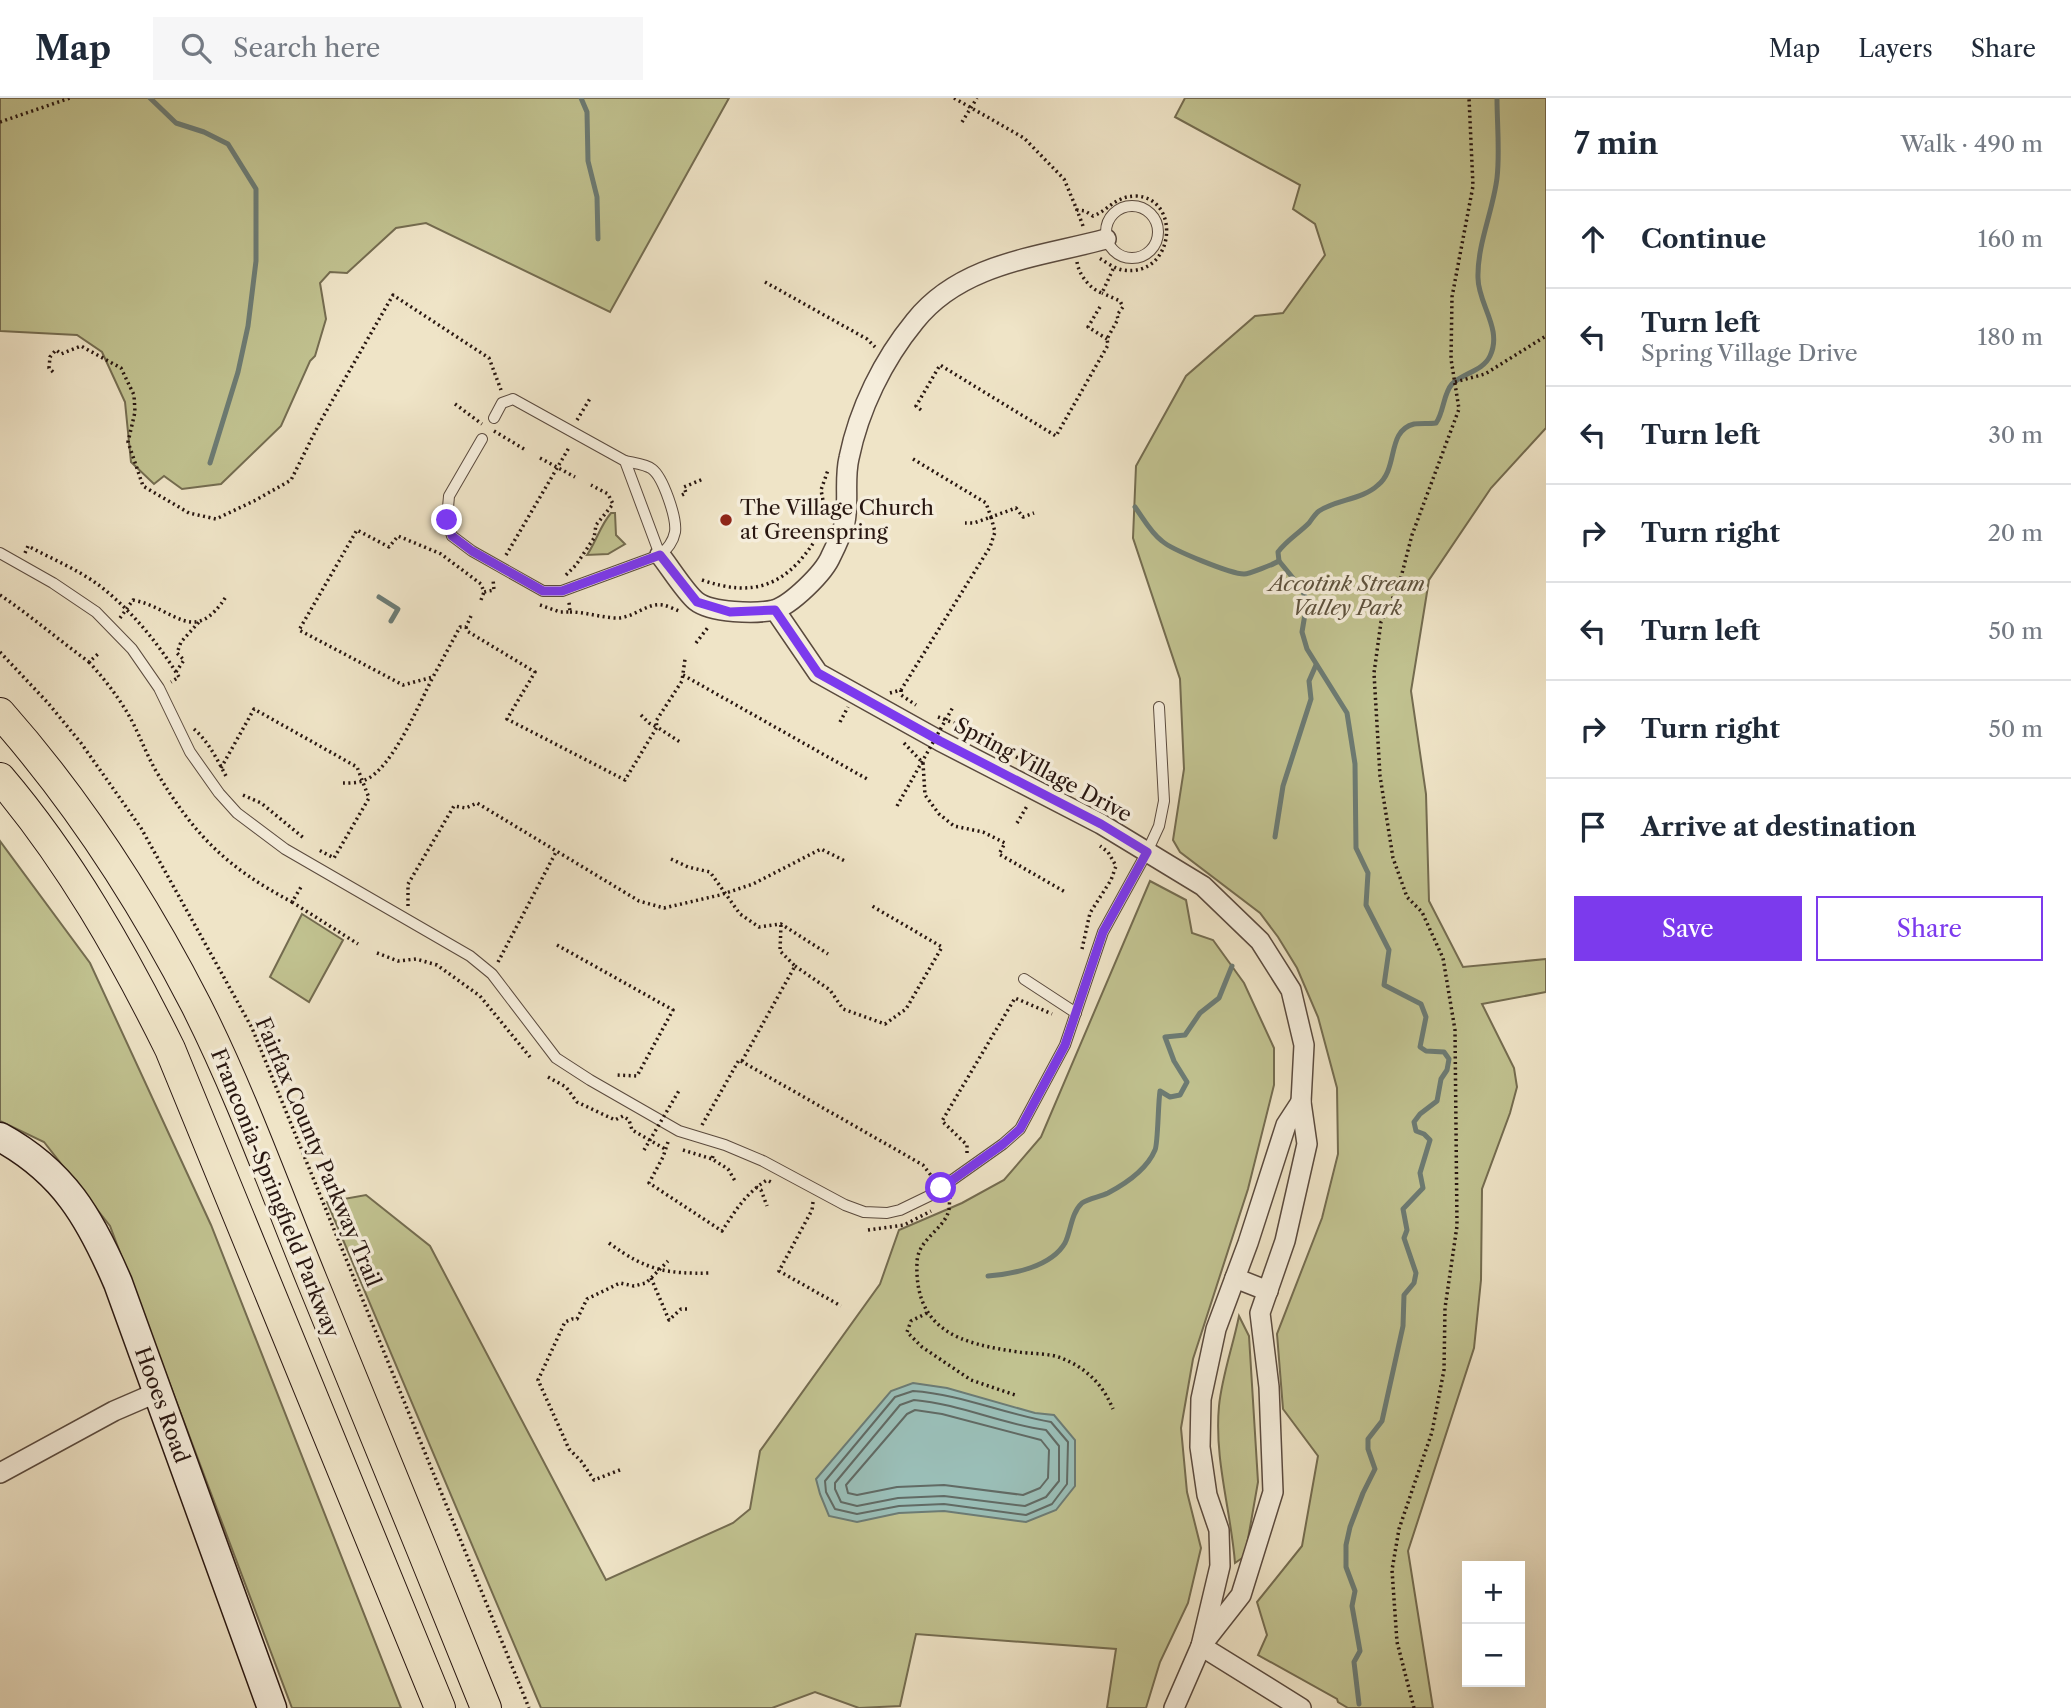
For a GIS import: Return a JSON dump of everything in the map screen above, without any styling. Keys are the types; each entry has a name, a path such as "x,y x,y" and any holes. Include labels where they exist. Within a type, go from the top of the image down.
{"main road":[{"name":"Franconia-Springfield Parkway","path":"0,713 43,765 99,841 135,896 196,1006 228,1074 486,1708"},
{"name":"Franconia-Springfield Parkway","path":"0,778 89,903 142,993 170,1049 440,1708"}],"street":[{"path":"660,555 697,602 730,612 775,610 801,593 830,560 845,521 848,460 864,408 883,366 915,320 944,292 964,279 988,270 1100,247"},
{"name":"Spring Village Drive","path":"775,610 818,673 940,741 1101,824 1203,886 1261,941 1291,990 1304,1045 1301,1102 1307,1144 1285,1241 1261,1313 1269,1387 1273,1492 1241,1595 1201,1647"},
{"name":"Spring Village Drive","path":"1174,1708 1201,1647 1220,1566 1219,1530 1207,1495 1200,1447 1201,1399 1216,1329 1286,1125 1301,1102"},
{"name":"Hooes Road","path":"0,1137 24,1150 51,1172 90,1222 118,1283 272,1708"},
{"path":"1235,1279 1268,1291"},
{"path":"0,1473 114,1411 158,1392"},
{"path":"1201,1647 1301,1708"}],"lane":[{"path":"1136,205 1148,211 1156,220 1158,233 1155,245 1146,255 1134,259 1122,257 1111,249 1100,247 1112,214 1123,207 1136,205"},
{"path":"482,439 449,496 447,520 452,536 472,551 543,591 562,591 660,555 669,547 675,531 673,511 659,476 651,467 625,461 513,399 502,403 494,418"},
{"path":"625,461 660,555"},
{"path":"0,553 96,612 132,649 159,688 190,752 237,813 285,849 470,956 492,974 556,1058 679,1131 763,1161 845,1205 864,1212 887,1213 900,1210 931,1195 1020,1129 1065,1045 1103,932 1159,825 1164,800 1159,707"},
{"path":"1024,979 1076,1013"}],"path":[{"path":"0,122 70,98"},
{"path":"954,98 1010,128 1046,159 1064,179 1085,234"},
{"path":"962,122 977,98"},
{"path":"1414,1708 1397,1643 1392,1570 1399,1529 1432,1432 1444,1370 1445,1308 1457,1226 1455,1030 1443,958 1422,912 1407,897 1393,858 1380,776 1374,673 1381,622 1399,585 1412,535 1459,410 1451,359 1452,297 1473,186 1469,98"},
{"path":"1077,210 1093,216 1101,213 1109,204 1134,196 1156,205 1162,214 1167,232 1163,252 1148,267 1121,271 1114,267 1100,247"},
{"path":"921,410 916,406 940,365 1056,436 1108,345 1107,339 1123,307 1120,301 1097,292 1079,272 1076,261 1086,258"},
{"path":"1102,293 1114,267"},
{"path":"765,282 866,339 878,349"},
{"path":"54,372 49,368 50,357 56,350 61,354 81,346 121,368 134,395 135,412 128,442 143,486 189,513 216,519 291,480 320,422 393,295 489,358 504,397"},
{"path":"1100,307 1088,327 1107,339"},
{"path":"1454,383 1502,366 1546,336"},
{"path":"575,424 591,397"},
{"path":"502,563 570,446"},
{"path":"540,458 575,477"},
{"path":"913,458 986,503 995,532 990,547 901,690 901,695 920,708"},
{"path":"676,497 686,493 684,487 703,479"},
{"path":"564,582 564,577 576,565 594,538 596,525 613,504 608,494 591,485"},
{"path":"965,523 974,523 1016,508 1023,517 1034,513"},
{"path":"433,677 403,685 299,630 357,530 389,547 398,536 441,554 481,584 484,592 481,600"},
{"path":"757,587 790,571 816,539"},
{"path":"23,558 28,546 99,585 144,628 176,672 179,677 167,685"},
{"path":"484,592 494,590 493,579"},
{"path":"0,595 32,616 55,638 89,662 114,691 155,769 181,811 217,853 256,883 292,902 358,944"},
{"path":"117,622 133,600 151,604 186,622 200,622 212,617 227,595"},
{"path":"570,612 586,612 615,618 635,615 649,606 662,605 680,612"},
{"path":"466,627 471,617"},
{"path":"176,672 184,660 177,653 181,642 200,622"},
{"path":"696,643 709,626"},
{"path":"343,783 363,781 377,773 388,761 460,627 466,627"},
{"path":"466,627 467,631 535,672 507,719 625,780 682,681 685,659"},
{"name":"Fairfax County Parkway Trail","path":"0,652 81,743 141,828 252,1028 529,1708"},
{"path":"89,662 98,654"},
{"path":"682,675 867,779"},
{"path":"890,693 901,690"},
{"path":"850,704 856,707"},
{"path":"897,806 953,707"},
{"path":"221,768 254,709 357,766 369,798 334,858 317,849"},
{"path":"929,714 975,731 1032,768"},
{"path":"642,715 649,723 680,742"},
{"path":"188,724 201,735 227,779"},
{"path":"899,739 923,763 925,795 940,814 954,826 983,832 1005,843 999,854 1065,892"},
{"path":"243,795 261,803 304,839"},
{"path":"1017,822 1030,801"},
{"path":"414,908 407,905 410,900 408,884 454,806 466,808 477,803 639,901 664,908 753,884 821,849 847,862"},
{"path":"1099,845 1108,852 1116,866 1111,880"},
{"path":"491,958 497,963 556,852"},
{"path":"671,859 688,867 710,872 740,914 759,927 781,923 828,954"},
{"path":"292,902 301,887"},
{"path":"781,923 780,951 795,966 830,990 843,1009 885,1024 906,1009 942,947 872,906"},
{"path":"557,945 673,1010 637,1076 615,1075"},
{"path":"377,953 398,961 416,959 437,965 480,996 530,1057"},
{"path":"709,1128 702,1125 739,1060 742,1061 795,966"},
{"path":"959,1160 967,1154 967,1145 942,1121 1015,998 1049,1015 1059,1012"},
{"path":"1033,1014 1037,1009"},
{"path":"742,1061 923,1165 935,1181 943,1174"},
{"path":"548,1077 566,1087 578,1102 615,1120 623,1116 629,1120 632,1130 665,1149"},
{"path":"644,1150 680,1089"},
{"path":"667,1142 649,1183 722,1231 742,1201 756,1187 761,1190 767,1206"},
{"path":"683,1150 713,1156 728,1169 735,1181"},
{"path":"950,1197 948,1214 928,1237 917,1258 917,1286 927,1313 942,1330 983,1346 1059,1357 1082,1368 1105,1390 1113,1409"},
{"path":"813,1202 812,1210 779,1271 841,1306"},
{"path":"610,1243 657,1271 711,1273"},
{"path":"620,1469 594,1480 590,1477 581,1461 569,1449 538,1380 565,1322 577,1320 587,1299 620,1283 634,1286 646,1283 668,1261"},
{"path":"651,1278 669,1320 681,1309 690,1309"},
{"path":"927,1313 911,1321 907,1332 922,1347 971,1380 1018,1395"}],"green space":[{"path":"0,98 729,98 610,312 426,223 396,228 347,273 330,272 320,283 326,319 315,356 310,361 281,426 221,484 182,489 164,476 154,484 131,462 125,402 102,352 77,335 0,331"},
{"name":"Accotink Stream Valley Park","path":"1185,98 1546,98 1546,428 1491,488 1429,580 1411,691 1426,794 1429,901 1463,967 1546,959 1546,992 1482,1004 1514,1068 1517,1087 1482,1189 1481,1280 1474,1348 1408,1551 1433,1708 1348,1708 1337,1699 1258,1655 1267,1635 1257,1602 1302,1546 1318,1456 1283,1409 1277,1334 1322,1218 1338,1154 1337,1088 1318,1017 1297,968 1278,937 1260,913 1180,852 1173,840 1184,769 1180,679 1133,538 1136,466 1186,376 1255,316 1283,313 1325,255 1315,224 1293,209 1300,185 1175,117"},
{"path":"611,513 615,513 616,535 625,544 608,554 587,555 604,523"},
{"path":"0,841 90,963 211,1225 401,1708 292,1708 110,1226 44,1142 0,1121"},
{"path":"1150,881 1186,900 1192,933 1213,940 1244,983 1274,1048 1274,1085 1248,1189 1193,1359 1181,1428 1187,1492 1201,1548 1188,1603 1160,1662 1146,1708 1107,1708 1116,1649 916,1634 900,1706 859,1708 815,1692 772,1708 541,1708 327,1202 366,1195 430,1246 606,1580 733,1523 750,1509 760,1451 880,1284 899,1230 962,1203 1004,1180 1041,1137"},
{"path":"302,914 343,940 309,1002 270,977"},
{"path":"1239,1316 1249,1336 1258,1482 1245,1556 1235,1563 1218,1426 1223,1383"}],"water":[{"path":"913,1383 947,1388 1035,1413 1054,1415 1075,1440 1075,1486 1056,1510 1026,1522 944,1511 899,1513 857,1522 829,1516 816,1479 891,1391"}],"waterway":[{"path":"150,98 176,123 204,132 228,144 256,189 256,261 248,326 238,372 210,463"},
{"path":"581,98 587,112 588,161 597,197 598,239"},
{"path":"1359,1704 1354,1662 1360,1651 1352,1606 1355,1591 1346,1567 1346,1545 1350,1527 1375,1469 1368,1449 1368,1439 1382,1421 1403,1326 1404,1295 1414,1283 1416,1273 1404,1238 1407,1230 1403,1209 1423,1188 1420,1173 1430,1140 1416,1131 1414,1122 1437,1101 1441,1079 1447,1070 1449,1059 1444,1052 1426,1051 1420,1047 1426,1017 1421,1004 1384,985 1389,950 1366,905 1368,873 1356,848 1355,764 1347,713 1307,649 1302,632 1307,602 1302,589 1279,561 1278,552 1319,511 1365,494 1378,485 1389,469 1396,442 1405,428 1414,424 1436,423 1452,384 1478,369 1490,356 1494,336 1479,288 1478,266 1497,178 1497,98"},
{"path":"1135,507 1162,541 1215,566 1244,574 1279,561"},
{"path":"379,597 398,609 391,621"},
{"path":"1275,837 1283,786 1311,699 1309,681 1316,665"},
{"path":"988,1276 1031,1268 1051,1258 1065,1243 1073,1217 1082,1203 1115,1189 1147,1163 1156,1146 1160,1091 1170,1097 1180,1095 1187,1082 1174,1061 1165,1037 1185,1035 1200,1013 1219,998 1232,966"}],"place":[{"name":"The Village Church at Greenspring","path":"726,520"}],"route":[{"path":"447,520 452,536 472,551 543,591 562,591 660,555 697,602 730,612 775,610 818,673 940,741 1101,824 1147,852 1103,932 1065,1045 1020,1129 941,1188"}]}
